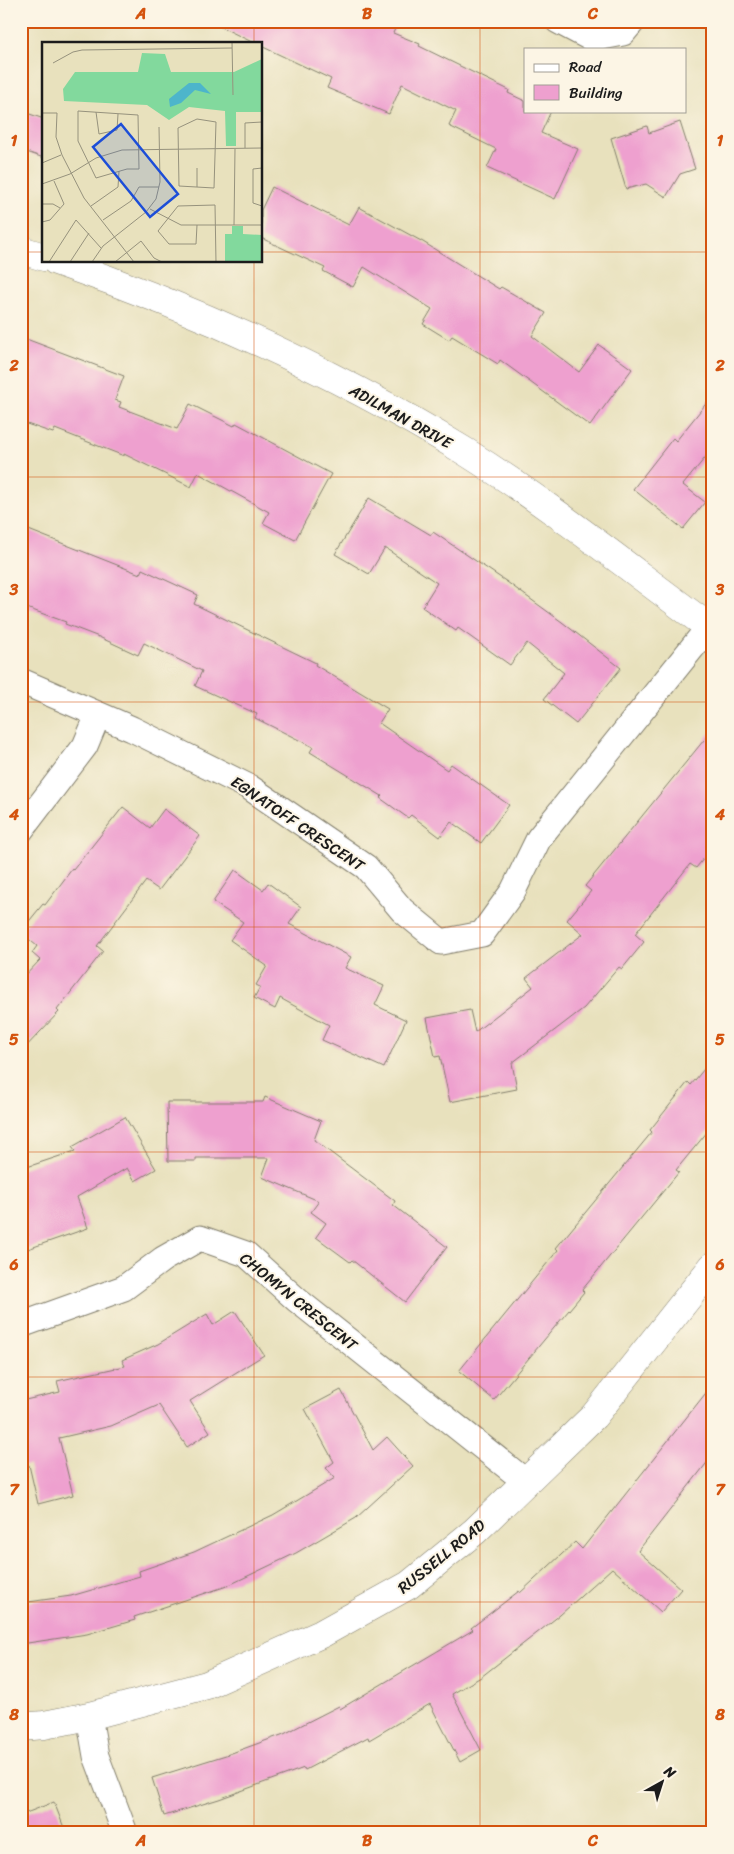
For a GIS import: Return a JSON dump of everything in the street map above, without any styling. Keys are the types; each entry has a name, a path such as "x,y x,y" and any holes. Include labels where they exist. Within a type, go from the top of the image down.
{"street":[{"path":"558,21 592,39 623,33 633,21"},
{"path":"21,250 42,256"},
{"name":"ADILMAN DRIVE","path":"59,262 183,308 268,345 405,416 528,492 711,626"},
{"name":"EGNATOFF CRESCENT","path":"21,681 132,729 249,786 366,867 402,910 441,942 482,934 513,891 539,838 711,626"},
{"path":"21,830 85,746 98,715"},
{"name":"CHOMYN CRESCENT","path":"21,1325 124,1288 163,1259 200,1238 246,1254 297,1300 525,1482"},
{"name":"RUSSELL ROAD","path":"21,1727 44,1725 89,1716 207,1685 321,1634 410,1585 475,1532 594,1416 713,1266"},
{"path":"89,1716 96,1756 125,1833"}],"building":[{"path":"209,21 377,21 395,29 393,33 420,44 419,46 509,90 508,93 524,101 524,112 551,112 541,133 578,149 555,199 487,168 496,149 449,126 456,111 402,84 389,114 327,88 331,79 262,46 262,42 252,42"},
{"path":"21,111 42,118 42,157 21,150"},
{"path":"680,122 695,169 680,174 666,197 646,184 626,189 611,138 647,126 649,133"},
{"path":"272,187 349,225 359,207 423,242 499,289 501,287 546,313 532,336 579,372 599,345 632,369 590,426 500,360 498,364 452,336 449,340 423,324 432,309 364,267 353,287 323,271 325,268 262,238 262,208"},
{"path":"21,337 124,376 115,400 121,402 119,407 177,429 190,404 234,426 236,423 331,474 295,540 263,523 269,512 198,473 191,487 124,454 124,456 55,429 53,433 21,422"},
{"path":"713,395 713,448 683,485 705,502 683,529 633,489 673,438 676,441"},
{"path":"369,498 431,535 433,532 507,582 621,668 576,724 544,699 564,673 527,643 510,665 458,628 456,631 422,607 437,583 385,548 369,574 335,554"},
{"path":"21,527 140,574 142,569 198,595 194,604 316,663 315,665 388,709 379,723 447,770 451,764 509,805 481,843 451,822 440,837 411,815 408,818 380,798 382,796 310,752 313,747 255,718 257,714 195,686 202,671 144,643 138,655 65,624 66,622 21,606"},
{"path":"713,729 713,847 696,868 690,864 635,934 644,942 622,969 619,967 584,1008 512,1063 517,1089 450,1102 440,1056 435,1057 427,1018 470,1010 475,1032 533,987 526,978 583,934 567,920 591,891 585,886"},
{"path":"123,807 150,828 164,809 200,836 159,890 146,881 97,946 103,951 57,1010 59,1012 21,1052 21,980 40,960 32,953 37,946 21,931 43,904 45,905"},
{"path":"235,870 263,890 268,883 301,907 289,924 351,957 345,968 384,986 375,1005 406,1020 384,1068 322,1040 329,1025 280,998 275,1009 254,998 260,987 256,985 267,966 230,940 243,922 213,902"},
{"path":"713,1058 713,1125 676,1170 679,1172 582,1290 584,1292 494,1400 459,1371 558,1250 556,1248 652,1132 650,1130 688,1082 691,1085"},
{"path":"265,1097 321,1121 314,1140 395,1201 393,1205 447,1247 405,1302 352,1260 350,1262 316,1237 326,1223 311,1212 319,1201 262,1177 269,1158 196,1158 196,1161 168,1161 167,1102 263,1102"},
{"path":"125,1117 156,1169 135,1181 127,1168 77,1197 88,1228 25,1250 21,1235 21,1169 75,1151 72,1147"},
{"path":"235,1311 264,1355 190,1401 210,1432 187,1447 159,1405 111,1426 59,1438 73,1495 38,1504 29,1465 21,1466 21,1401 60,1392 57,1381 125,1366 122,1360 158,1344 207,1314 213,1325"},
{"path":"713,1384 713,1455 638,1551 681,1589 661,1612 612,1568 560,1615 481,1677 452,1694 481,1750 460,1762 430,1704 369,1740 368,1737 305,1770 304,1768 219,1799 164,1816 152,1778 229,1754 284,1734 339,1706 340,1709 473,1630 471,1628 519,1591 520,1593 575,1542 582,1549"},
{"path":"341,1390 373,1450 387,1437 413,1466 356,1518 296,1553 227,1586 134,1617 135,1620 87,1634 21,1644 21,1603 71,1596 140,1576 139,1571 194,1552 273,1515 335,1478 326,1468 334,1462 305,1409"},
{"path":"54,1802 66,1833 21,1833 21,1815"}]}
